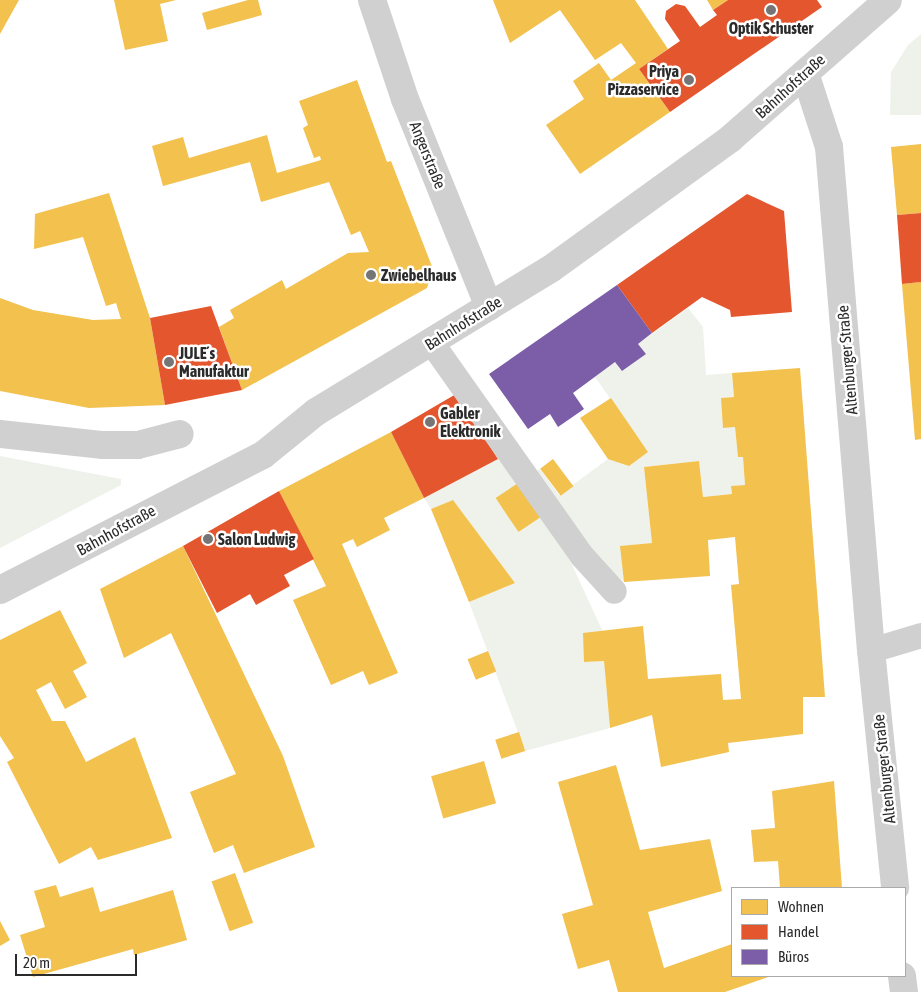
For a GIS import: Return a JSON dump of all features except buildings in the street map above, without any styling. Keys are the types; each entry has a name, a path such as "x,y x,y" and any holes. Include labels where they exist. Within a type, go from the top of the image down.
{"street":[{"name":"Angerstraße","path":"372,0 405,99 489,307"},
{"name":"Bahnhofstraße","path":"0,590 263,454 316,412 552,268 730,139 805,74 862,19 888,0"},
{"name":"Altenburger Straße","path":"805,74 829,147 871,650 895,887"},
{"path":"0,434 103,445 138,445 180,434"},
{"path":"902,977 904,992"}],"lane":[{"path":"432,342 582,556 614,591"},
{"path":"871,650 921,635"}],"shaded area":[{"path":"921,34 921,115 890,115 891,72 908,45"},
{"path":"688,308 703,327 706,375 732,373 734,397 721,398 724,428 735,427 738,457 743,457 745,485 731,486 732,494 703,497 699,461 644,467 652,543 621,546 624,582 594,557 535,472 540,469 559,495 608,459 648,452 595,377 615,362 622,371 646,354 638,344"},
{"path":"0,456 121,479 121,485 0,548"},
{"path":"498,459 518,483 496,499 519,532 541,517 568,556 603,632 585,662 604,661 610,728 525,751 469,602 515,583 453,500 431,509 424,498"}],"place":[{"name":"Optik Schuster","path":"771,10"},
{"name":"Priya Pizzaservice","path":"689,80"},
{"name":"Zwiebelhaus","path":"371,275"},
{"name":"JULE´s Manufaktur","path":"169,362"},
{"name":"Gabler Elektronik","path":"430,422"},
{"name":"Salon Ludwig","path":"208,539"}]}
